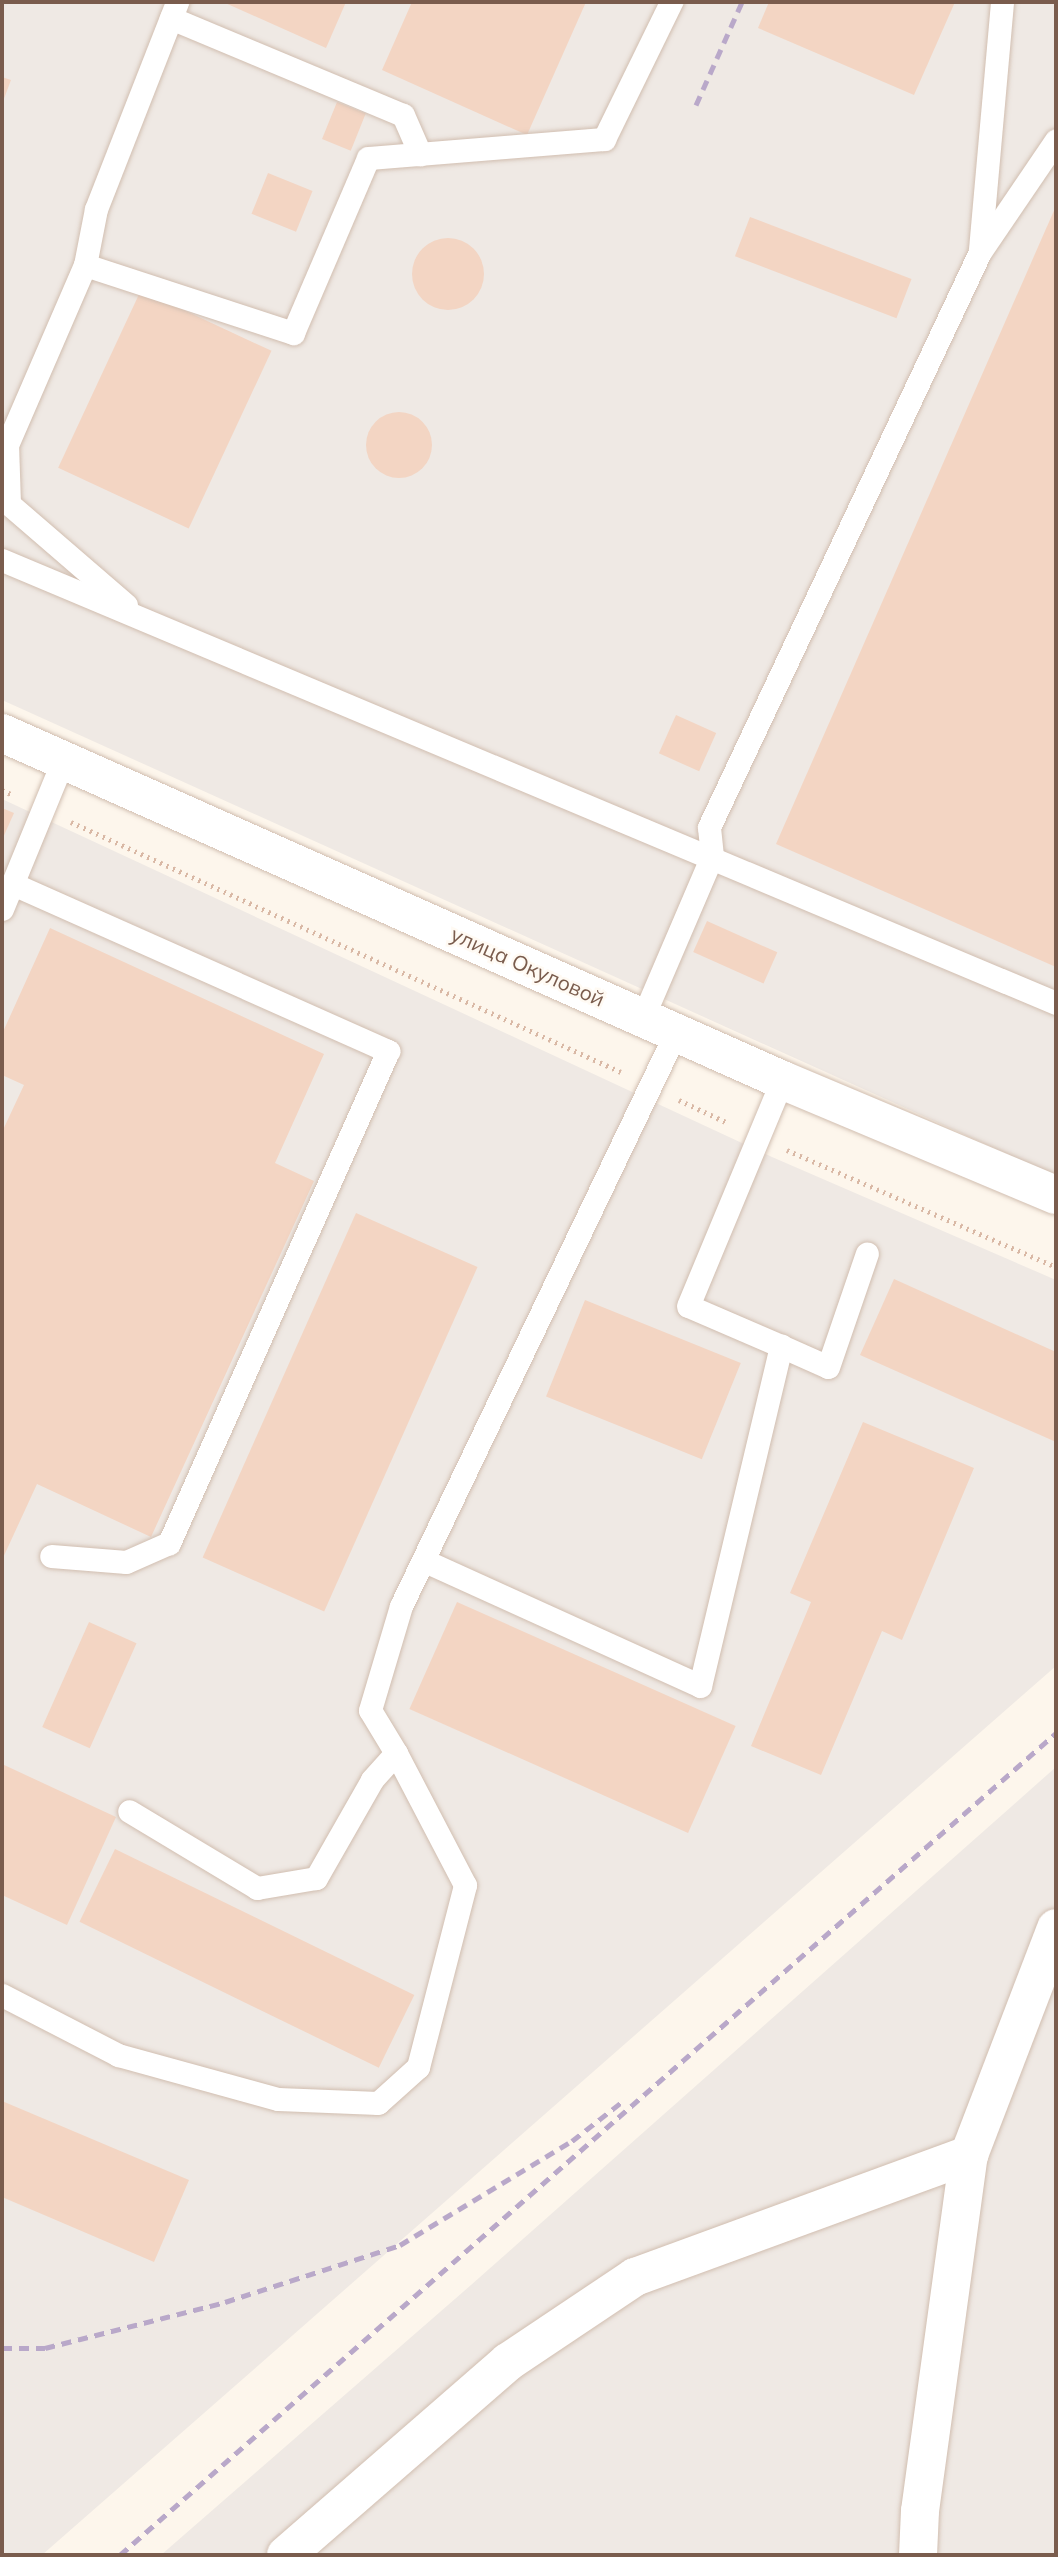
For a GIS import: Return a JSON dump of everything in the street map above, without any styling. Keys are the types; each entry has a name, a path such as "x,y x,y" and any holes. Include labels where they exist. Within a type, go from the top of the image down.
{"street":[{"name":"улица Окуловой","path":"2,733 782,1080 1056,1195"},
{"path":"918,2555 919,2511 969,2155 1056,1928"},
{"path":"286,2555 508,2362 635,2277 969,2155"}],"lane":[{"path":"85,265 293,333 368,158 604,139 671,2"},
{"path":"980,252 1002,2"},
{"path":"141,618 9,504 7,445 85,265 96,209 174,10 403,115 420,154"},
{"path":"2,1995 118,2055 278,2099 378,2104 418,2067 466,1885 396,1753 370,1710 401,1606 425,1560 647,1084 659,1025 712,856 709,827 980,252 1056,139"},
{"path":"2,559 1056,1003"},
{"path":"2,909 63,760"},
{"path":"13,884 388,1051 169,1543 126,1562 51,1556"},
{"path":"782,1080 688,1306 828,1367 867,1253"},
{"path":"425,1560 700,1686 780,1346"},
{"path":"129,1811 257,1888 316,1878 372,1780 396,1753"}],"path":[{"path":"2,790 647,1084 757,1137 1056,1267"}],"shaded area":[{"path":"2,2 1056,2 1056,1176 2,700"},
{"path":"2,799 772,1157 1056,1280 1056,1666 42,2555 2,2555"},
{"path":"1056,1767 1056,2555 161,2555 471,2285"}],"building":[{"path":"223,2 346,2 326,48"},
{"path":"412,2 586,2 527,135 382,70"},
{"path":"769,2 955,2 914,95 758,28"},
{"path":"2,77 11,80 2,104"},
{"path":"337,102 366,114 351,151 322,139"},
{"path":"268,173 313,191 296,232 252,214"},
{"path":"1056,206 1056,967 776,844"},
{"path":"750,217 912,279 896,318 735,256"},
{"path":"448,238 468,244 478,254 484,274 478,294 468,304 448,310 428,304 418,294 412,274 418,254 428,244"},
{"path":"141,290 272,351 189,528 58,468"},
{"path":"399,412 412,415 422,422 429,432 432,445 429,458 422,468 412,475 399,478 386,475 376,468 369,458 366,445 369,432 376,422 386,415"},
{"path":"676,715 716,733 699,771 659,753"},
{"path":"2,808 14,813 2,840"},
{"path":"707,921 777,952 764,983 693,952"},
{"path":"50,928 324,1054 275,1163 314,1181 151,1537 37,1484 2,1560 2,1132 24,1085 2,1075 2,1034"},
{"path":"356,1213 478,1267 324,1612 203,1557"},
{"path":"894,1279 1056,1352 1056,1442 860,1355"},
{"path":"585,1300 741,1363 702,1459 546,1396"},
{"path":"863,1422 974,1468 902,1640 882,1631 821,1775 751,1746 811,1602 790,1593"},
{"path":"457,1602 736,1726 688,1833 409,1709"},
{"path":"89,1622 137,1643 90,1748 42,1727"},
{"path":"2,1764 116,1817 67,1925 2,1895"},
{"path":"115,1849 414,1995 379,2068 79,1922"},
{"path":"2,2101 189,2180 154,2262 2,2197"}],"railway":[{"path":"696,105 742,2"},
{"path":"120,2555 1056,1733"},
{"path":"2,2348 45,2348 225,2302 400,2245 572,2141 623,2101"}]}
